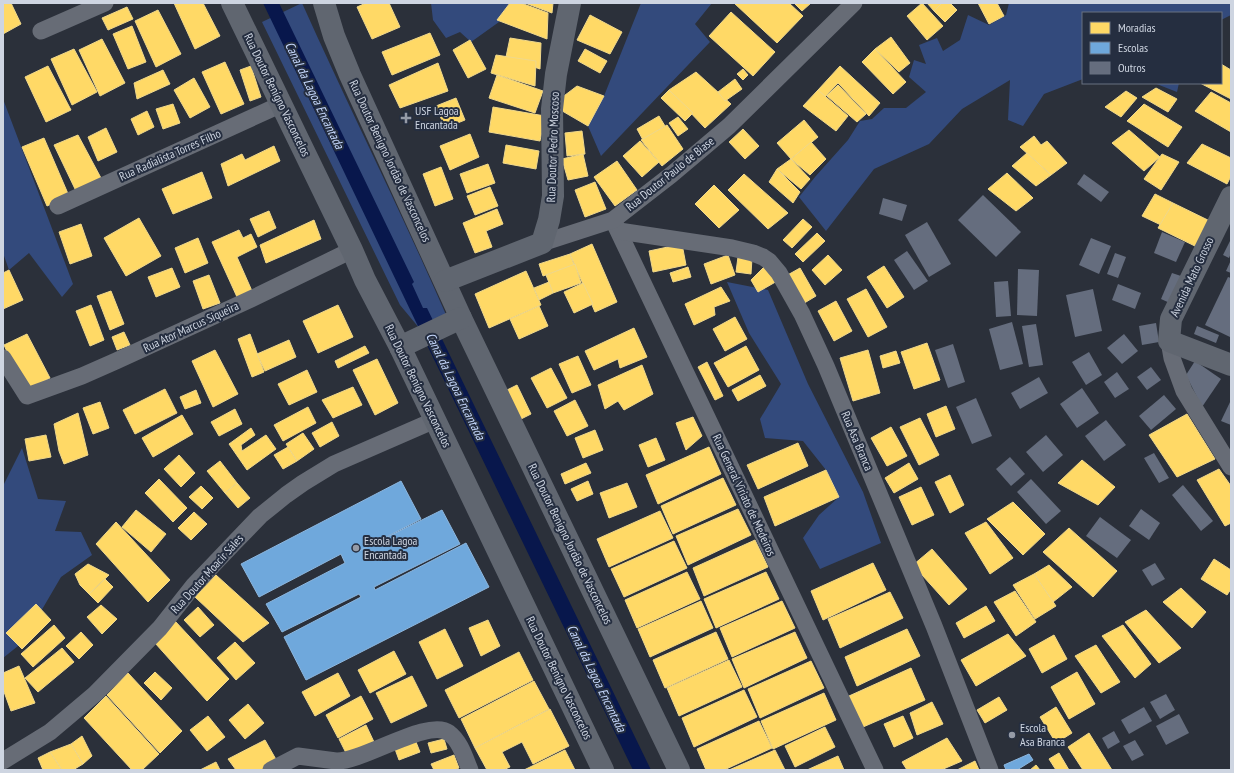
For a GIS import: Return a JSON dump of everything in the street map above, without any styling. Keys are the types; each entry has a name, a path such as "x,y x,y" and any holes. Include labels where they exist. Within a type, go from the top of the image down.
{"main road":[{"name":"Rua Doutor Benígno Vasconcelos","path":"232,3 282,104 365,280 404,345 435,420 603,770"},
{"name":"Rua Doutor Benigno Jordão de Vasconcelos","path":"324,3 329,23 350,75 445,281 456,320 679,770"},
{"name":"Rua Doutor Pedro Moscoso","path":"542,243 549,220 553,196 552,109 556,74 570,3"},
{"name":"Avenida Mato Grosso","path":"1169,341 1171,319 1228,208"},
{"name":"Rua Doutor Paulo de Biase","path":"445,281 542,243"},
{"path":"404,345 456,320"},
{"path":"1169,341 1231,365"}],"street":[{"path":"41,31 105,3"},
{"name":"Rua Doutor Paulo de Biase","path":"542,243 616,226 671,175 729,126 854,3"},
{"name":"Rua Radialista Torres Filho","path":"58,206 282,104"},
{"name":"Rua General Viriato de Medeiros","path":"616,226 875,770"},
{"name":"Rua Asa Branca","path":"616,226 753,253 763,257 779,273 802,314 826,366 934,626 990,770"},
{"name":"Rua Ator Marcus Siqueira","path":"3,358 27,396 82,376 116,361 252,299 352,250"},
{"name":"Avenida Mato Grosso","path":"1169,341 1172,358 1184,391 1231,467"},
{"name":"Rua Doutor Moacir Sáles","path":"3,761 50,732 95,694 160,628 194,585 234,543 260,516 286,495 334,464 435,420"},
{"path":"271,770 298,756 341,761 363,755 411,735 434,730 448,731 457,742 470,770"}],"shaded area":[{"path":"302,3 412,238 447,317 420,329 400,305 262,22"},
{"path":"431,3 517,3 499,22 471,42 460,32 446,38 433,20"},
{"path":"641,3 712,3 695,24 710,42 601,156 588,126 604,96"},
{"path":"1009,3 1231,3 1231,15 1222,20 1222,12 1082,12 1082,79 1044,94 1023,126 1008,120 1010,80 962,109 929,144 874,169 826,231 799,197 848,140 860,121 872,119 884,108 906,108 926,92 909,77 914,60 926,64 919,45 937,38 943,51 960,40 968,15 989,25 1006,15"},
{"path":"1157,84 1179,84 1177,92"},
{"path":"3,99 73,284 62,297 29,253 9,270 3,253"},
{"path":"727,282 768,290 808,384 863,492 881,543 820,569 803,538 819,515 839,497 826,470 803,441 765,438 760,419 781,384 749,333"},
{"path":"22,448 38,499 66,501 55,531 81,532 92,555 61,577 23,642 3,658 3,486"}],"water":[{"name":"Canal da Lagoa Encantada","path":"263,3 279,3 414,282 412,284 423,308 427,308 651,770 633,770"}],"building: Moradias":[{"path":"3,3 11,3 21,24 3,34"},
{"path":"174,3 203,3 220,36 195,49"},
{"path":"366,3 389,3 400,27 372,39 357,7"},
{"path":"510,3 521,3 548,13 547,39 497,20"},
{"path":"525,3 553,3 552,13"},
{"path":"734,3 789,3 803,16 777,43"},
{"path":"794,3 811,3 802,11"},
{"path":"922,3 943,26 927,40 907,16"},
{"path":"927,3 942,3 934,11"},
{"path":"942,3 950,3 957,10 945,22 934,11"},
{"path":"978,3 997,3 1004,16 989,24"},
{"path":"127,7 133,19 108,30 102,18"},
{"path":"158,10 181,54 156,67 135,21"},
{"path":"731,12 775,52 753,76 709,36"},
{"path":"590,15 622,32 610,54 577,40"},
{"path":"132,26 146,62 128,69 113,34"},
{"path":"430,33 440,55 392,75 382,52"},
{"path":"891,37 910,63 899,72 875,49"},
{"path":"510,38 541,43 540,69 506,57"},
{"path":"102,39 125,83 100,96 79,50"},
{"path":"470,40 486,69 468,78 453,50"},
{"path":"74,49 97,92 72,105 51,59"},
{"path":"585,49 607,61 600,73 578,61"},
{"path":"875,49 906,82 893,94 862,62"},
{"path":"496,55 536,61 535,86 491,73"},
{"path":"225,62 244,104 221,114 202,72"},
{"path":"438,63 448,91 400,108 389,85"},
{"path":"1222,65 1231,70 1231,99 1202,84 1222,84"},
{"path":"48,66 71,110 46,122 25,77"},
{"path":"251,66 261,97 250,101 240,70"},
{"path":"840,66 880,103 869,116 838,83 825,97 818,90"},
{"path":"743,69 748,75 743,80 737,74"},
{"path":"163,70 170,84 137,99 134,83"},
{"path":"696,72 731,104 705,128 669,90"},
{"path":"497,75 543,91 535,113 489,98"},
{"path":"194,78 210,107 190,118 174,90"},
{"path":"735,79 742,89 725,101 718,92"},
{"path":"838,85 866,114 857,122 827,96"},
{"path":"577,86 604,96 588,126 552,105"},
{"path":"1156,88 1177,99 1168,112 1142,97"},
{"path":"669,90 693,113 685,121 661,98"},
{"path":"818,90 848,116 836,131 803,106"},
{"path":"1126,91 1137,98 1121,117 1105,107"},
{"path":"1211,92 1231,103 1231,132 1195,111"},
{"path":"456,98 465,120 445,128 436,106"},
{"path":"173,104 180,123 163,129 156,109"},
{"path":"1144,104 1182,127 1168,147 1127,121"},
{"path":"493,107 545,116 540,141 489,132"},
{"path":"147,111 154,127 138,135 131,119"},
{"path":"659,116 665,126 643,140 637,129"},
{"path":"678,117 688,129 678,136 669,123"},
{"path":"804,120 818,137 791,159 777,143"},
{"path":"667,125 683,149 662,166 641,140"},
{"path":"106,128 117,152 98,161 88,137"},
{"path":"743,129 759,146 745,159 729,142"},
{"path":"1129,130 1160,157 1144,171 1112,143"},
{"path":"582,131 585,154 567,156 565,133"},
{"path":"470,134 479,157 450,170 440,146"},
{"path":"78,135 101,178 76,191 54,145"},
{"path":"1034,136 1041,145 1047,141 1067,163 1051,175 1020,147"},
{"path":"44,138 69,196 47,206 22,147"},
{"path":"640,141 659,162 642,177 623,156"},
{"path":"811,142 826,159 810,175 791,159"},
{"path":"1202,144 1231,158 1231,176 1227,184 1187,163"},
{"path":"506,145 539,151 536,169 503,163"},
{"path":"274,146 280,161 228,186 221,164 242,154 245,160"},
{"path":"1027,153 1051,175 1036,186 1012,166"},
{"path":"583,154 588,176 568,180 562,159"},
{"path":"1162,154 1179,162 1161,190 1144,179"},
{"path":"791,159 810,179 801,189 777,169"},
{"path":"617,161 637,190 615,206 594,177"},
{"path":"488,164 495,183 467,193 460,174"},
{"path":"441,167 453,199 435,206 423,174"},
{"path":"777,169 800,192 793,203 769,182"},
{"path":"202,172 212,198 173,214 162,189"},
{"path":"1007,173 1033,198 1016,211 988,189"},
{"path":"744,174 788,213 768,229 728,190"},
{"path":"595,182 606,209 585,217 575,190"},
{"path":"714,185 739,210 719,228 695,204"},
{"path":"490,187 498,206 475,215 467,196"},
{"path":"1155,194 1173,203 1161,225 1142,216"},
{"path":"1173,203 1216,224 1199,248 1158,228"},
{"path":"497,209 503,224 486,231 492,247 475,253 463,223"},
{"path":"269,211 276,228 258,237 250,219"},
{"path":"139,218 161,256 126,276 104,238"},
{"path":"803,219 812,227 792,248 783,240"},
{"path":"314,220 321,239 266,263 260,245"},
{"path":"81,224 92,256 70,264 59,232"},
{"path":"239,230 243,238 251,234 257,247 237,257 252,291 237,297 212,242"},
{"path":"817,233 825,241 803,262 795,254"},
{"path":"198,238 208,263 185,273 175,248"},
{"path":"592,244 617,302 595,312 570,254"},
{"path":"682,244 686,265 653,272 649,251"},
{"path":"570,254 574,265 543,276 539,264"},
{"path":"728,255 735,275 711,284 704,264"},
{"path":"828,255 842,270 825,285 812,270"},
{"path":"738,257 752,258 751,274 736,272"},
{"path":"769,262 779,280 758,292 751,280"},
{"path":"575,264 581,283 553,293 546,275"},
{"path":"884,266 904,297 887,308 867,277"},
{"path":"688,267 691,277 673,282 670,273"},
{"path":"172,268 180,287 156,297 148,277"},
{"path":"800,268 816,296 801,305 784,277"},
{"path":"9,270 23,300 3,309 3,273"},
{"path":"526,271 541,305 489,328 475,294"},
{"path":"209,275 220,303 203,309 193,281"},
{"path":"549,282 553,293 539,300 534,288"},
{"path":"583,283 593,304 574,313 564,292"},
{"path":"721,287 730,301 714,307 715,315 694,325 685,304"},
{"path":"866,289 887,327 868,337 847,299"},
{"path":"111,291 124,324 110,330 97,296"},
{"path":"836,301 852,331 834,341 818,311"},
{"path":"91,305 104,340 90,346 76,311"},
{"path":"338,305 353,337 318,353 303,321"},
{"path":"539,306 548,326 519,339 510,319"},
{"path":"735,317 747,339 725,351 713,329"},
{"path":"634,328 647,357 620,368 618,359 594,370 585,351"},
{"path":"124,332 130,345 117,350 112,337"},
{"path":"27,334 50,378 25,391 4,345"},
{"path":"250,334 264,372 252,377 238,339"},
{"path":"289,340 296,357 265,371 257,354"},
{"path":"927,343 940,380 914,389 901,352"},
{"path":"365,346 369,353 338,368 335,361"},
{"path":"746,346 759,370 728,387 714,363"},
{"path":"215,350 238,394 213,407 192,361"},
{"path":"868,350 880,393 853,401 840,358"},
{"path":"896,351 900,363 883,368 880,356"},
{"path":"578,356 591,385 572,393 559,364"},
{"path":"377,359 398,403 375,415 353,370"},
{"path":"707,362 723,396 715,400 698,367"},
{"path":"642,365 653,394 624,410 618,401 605,409 598,385"},
{"path":"551,368 567,398 547,408 531,378"},
{"path":"307,370 317,392 289,405 278,384"},
{"path":"760,375 766,386 738,401 732,390"},
{"path":"517,385 531,414 521,419 507,390"},
{"path":"353,387 362,405 333,418 322,400"},
{"path":"165,389 177,413 135,434 123,410"},
{"path":"196,390 201,403 185,409 180,397"},
{"path":"575,400 588,426 567,436 554,411"},
{"path":"100,402 109,428 93,434 83,408"},
{"path":"946,406 955,429 936,437 927,414"},
{"path":"308,407 316,423 283,441 274,425"},
{"path":"235,409 242,424 219,436 211,422"},
{"path":"78,413 88,455 64,464 59,451 54,424"},
{"path":"1187,414 1215,459 1177,477 1149,435"},
{"path":"182,415 193,434 153,457 142,438"},
{"path":"693,417 702,436 686,450 676,423"},
{"path":"920,418 939,455 919,465 900,427"},
{"path":"332,422 339,436 320,447 312,433"},
{"path":"891,427 907,456 887,466 871,438"},
{"path":"251,428 255,435 241,445 242,451 266,435 276,449 247,470 229,444"},
{"path":"595,430 603,450 583,458 575,438"},
{"path":"303,433 314,449 297,461 286,444"},
{"path":"46,435 51,457 29,461 25,439"},
{"path":"656,438 665,460 648,467 639,445"},
{"path":"798,443 808,466 758,489 747,465"},
{"path":"288,447 297,461 283,469 274,455"},
{"path":"709,447 721,474 658,504 646,475"},
{"path":"179,455 195,473 181,487 164,469"},
{"path":"1082,460 1115,487 1098,505 1058,483"},
{"path":"220,461 237,483 225,493 207,471"},
{"path":"586,463 591,473 565,484 561,474"},
{"path":"909,463 918,479 894,493 885,478"},
{"path":"1219,469 1231,486 1231,523 1225,526 1197,480"},
{"path":"826,470 839,497 775,526 764,497"},
{"path":"950,475 964,505 950,513 935,482"},
{"path":"723,478 736,505 673,534 661,506"},
{"path":"159,479 187,508 173,522 145,493"},
{"path":"588,481 593,494 577,501 571,489"},
{"path":"237,483 250,498 238,508 225,493"},
{"path":"627,483 637,507 609,518 600,493"},
{"path":"201,486 213,498 202,509 189,497"},
{"path":"921,487 934,515 912,525 899,497"},
{"path":"1013,502 1045,534 1023,555 987,519"},
{"path":"738,509 751,535 688,565 676,536"},
{"path":"136,510 166,534 151,552 122,527"},
{"path":"660,511 673,538 609,567 597,539"},
{"path":"194,512 207,524 191,540 178,528"},
{"path":"116,522 170,580 148,602 96,544"},
{"path":"986,522 1013,558 990,574 965,533"},
{"path":"1069,528 1117,571 1093,597 1043,552"},
{"path":"755,540 768,567 704,596 693,568"},
{"path":"674,541 687,568 624,597 611,569"},
{"path":"932,549 967,589 949,605 913,565"},
{"path":"1214,559 1231,570 1231,589 1227,595 1201,579"},
{"path":"873,563 886,590 823,620 811,591"},
{"path":"88,564 109,575 89,594 80,585 75,574"},
{"path":"1049,565 1072,587 1053,602 1034,574"},
{"path":"687,572 700,599 637,628 625,600"},
{"path":"766,572 779,599 716,628 704,599"},
{"path":"1034,574 1056,606 1035,619 1013,585"},
{"path":"216,575 269,623 243,642 195,597"},
{"path":"105,579 113,587 98,603 89,594"},
{"path":"1181,588 1206,612 1192,628 1163,602"},
{"path":"1015,591 1036,622 1016,636 994,602"},
{"path":"890,592 903,618 840,648 828,619"},
{"path":"701,601 713,628 650,657 638,629"},
{"path":"782,601 795,628 732,657 720,628"},
{"path":"36,604 51,620 22,649 6,633"},
{"path":"101,605 117,619 102,634 87,617"},
{"path":"986,606 995,621 964,638 956,623"},
{"path":"198,607 214,625 200,637 184,620"},
{"path":"1146,610 1181,648 1159,663 1125,622"},
{"path":"488,620 500,646 481,656 469,628"},
{"path":"175,621 229,679 207,701 155,643"},
{"path":"54,625 65,638 33,667 21,654"},
{"path":"1123,625 1151,664 1135,678 1102,636"},
{"path":"445,629 463,666 437,679 419,642"},
{"path":"907,629 920,656 857,686 845,657"},
{"path":"81,632 93,645 79,659 66,646"},
{"path":"716,632 728,659 665,688 653,660"},
{"path":"795,632 807,658 744,688 732,659"},
{"path":"1008,634 1026,656 976,686 961,660"},
{"path":"1054,635 1067,659 1042,673 1029,649"},
{"path":"235,642 255,663 236,680 217,658"},
{"path":"1096,645 1120,682 1101,693 1075,656"},
{"path":"62,648 74,662 38,692 25,678"},
{"path":"394,651 406,674 370,693 358,670"},
{"path":"519,652 533,680 459,718 445,690"},
{"path":"729,660 742,687 679,716 667,688"},
{"path":"811,661 824,688 760,718 748,689"},
{"path":"19,666 35,703 11,711 3,689 3,673"},
{"path":"911,668 925,700 863,727 849,696"},
{"path":"155,672 172,688 161,700 144,683"},
{"path":"1077,672 1095,704 1069,719 1051,687"},
{"path":"128,673 182,731 160,753 107,695"},
{"path":"338,673 350,696 315,716 302,692"},
{"path":"412,676 427,706 391,723 376,693"},
{"path":"534,681 549,709 475,748 461,719"},
{"path":"744,690 757,717 694,747 682,718"},
{"path":"824,693 836,720 773,749 761,721"},
{"path":"106,696 159,754 142,770 132,770 84,718"},
{"path":"361,696 373,719 338,738 326,715"},
{"path":"999,697 1007,710 985,723 977,710"},
{"path":"932,702 943,724 917,735 910,713"},
{"path":"248,704 264,723 245,739 229,720"},
{"path":"1056,707 1072,733 1056,743 1040,717"},
{"path":"550,709 569,746 533,764 522,742 502,752 510,767 503,770 487,770 475,748"},
{"path":"208,716 225,737 207,751 190,730"},
{"path":"903,716 913,738 894,747 884,724"},
{"path":"759,721 772,748 724,770 706,770 697,749"},
{"path":"366,725 374,742 347,755 339,739"},
{"path":"825,727 835,747 795,767 785,746"},
{"path":"1089,733 1112,770 1083,770 1068,747"},
{"path":"82,736 92,756 83,764 71,744"},
{"path":"947,738 962,761 941,770 907,770 902,762"},
{"path":"444,739 447,749 431,753 428,743"},
{"path":"265,740 278,763 264,770 236,770 228,759"},
{"path":"416,742 420,752 399,760 395,749"},
{"path":"71,744 83,764 73,770 62,770 50,752"},
{"path":"565,750 575,770 524,770"},
{"path":"775,750 785,770 729,770"},
{"path":"50,752 62,770 43,770 38,758"},
{"path":"1059,753 1069,770 1056,770 1049,759"},
{"path":"454,755 459,768 454,770 434,770 431,764"},
{"path":"838,756 844,770 807,770"},
{"path":"975,761 979,770 957,770"},
{"path":"216,762 220,770 200,770"},
{"path":"1036,765 1040,770 1030,770"}],"building: Escolas":[{"name":"Escola Lagoa Encantada","path":"401,481 421,519 357,552 442,510 460,544 374,587 375,590 466,543 489,587 306,680 284,637 361,597 359,594 282,632 266,604 345,563 341,554 259,597 241,564"},
{"path":"1029,754 1033,760 1017,770 1006,770 1004,765"}],"building: Outros":[{"path":"1084,174 1109,192 1101,202 1077,184"},
{"path":"983,195 1021,232 996,257 958,220"},
{"path":"883,198 907,205 902,221 879,214"},
{"path":"927,222 951,264 929,277 905,235"},
{"path":"1162,232 1185,242 1176,262 1154,253"},
{"path":"1091,238 1111,246 1099,274 1079,265"},
{"path":"1231,239 1231,253 1229,258 1223,255"},
{"path":"907,251 928,281 914,290 894,260"},
{"path":"1115,253 1126,257 1118,278 1107,274"},
{"path":"1231,260 1231,273 1226,271"},
{"path":"1018,269 1039,270 1037,316 1017,315"},
{"path":"1172,273 1184,277 1172,304 1161,299"},
{"path":"1228,277 1231,278 1230,337 1205,325"},
{"path":"1008,281 1011,316 996,317 994,282"},
{"path":"1118,284 1141,293 1135,309 1112,300"},
{"path":"1093,289 1102,331 1075,337 1066,295"},
{"path":"1012,322 1023,364 1000,370 989,329"},
{"path":"1156,323 1159,342 1142,345 1139,326"},
{"path":"1036,324 1043,365 1029,367 1022,326"},
{"path":"1197,326 1219,335 1216,343 1194,334"},
{"path":"1124,334 1138,351 1122,364 1107,348"},
{"path":"953,344 965,382 948,388 935,350"},
{"path":"1089,352 1102,375 1086,385 1072,362"},
{"path":"1195,361 1221,379 1202,407 1186,375"},
{"path":"1151,367 1161,380 1147,390 1137,377"},
{"path":"1117,372 1129,389 1115,398 1104,382"},
{"path":"1039,377 1048,393 1020,409 1011,393"},
{"path":"1082,388 1099,413 1077,428 1060,404"},
{"path":"1164,395 1176,409 1151,430 1139,416"},
{"path":"976,398 992,436 972,444 956,407"},
{"path":"1231,400 1231,425 1221,421"},
{"path":"1106,420 1126,445 1104,461 1085,436"},
{"path":"1046,435 1063,455 1043,472 1026,452"},
{"path":"1154,453 1169,478 1159,483 1144,458"},
{"path":"1010,457 1025,474 1011,486 996,469"},
{"path":"1031,479 1061,511 1046,524 1017,492"},
{"path":"1183,485 1213,521 1201,531 1172,495"},
{"path":"1141,509 1160,523 1149,540 1129,526"},
{"path":"1100,517 1131,540 1117,558 1086,536"},
{"path":"1155,563 1165,579 1152,586 1142,570"},
{"path":"1166,694 1175,710 1160,719 1150,702"},
{"path":"1144,707 1152,721 1129,734 1121,720"},
{"path":"1179,714 1189,733 1166,745 1156,726"},
{"path":"1114,731 1120,742 1108,749 1102,738"},
{"path":"1135,740 1144,755 1132,761 1123,746"}],"place":[{"name":"USF Lagoa Encantada","path":"406,118"},
{"name":"Escola Lagoa Encantada","path":"356,548"},
{"name":"Escola Asa Branca","path":"1012,735"}]}
